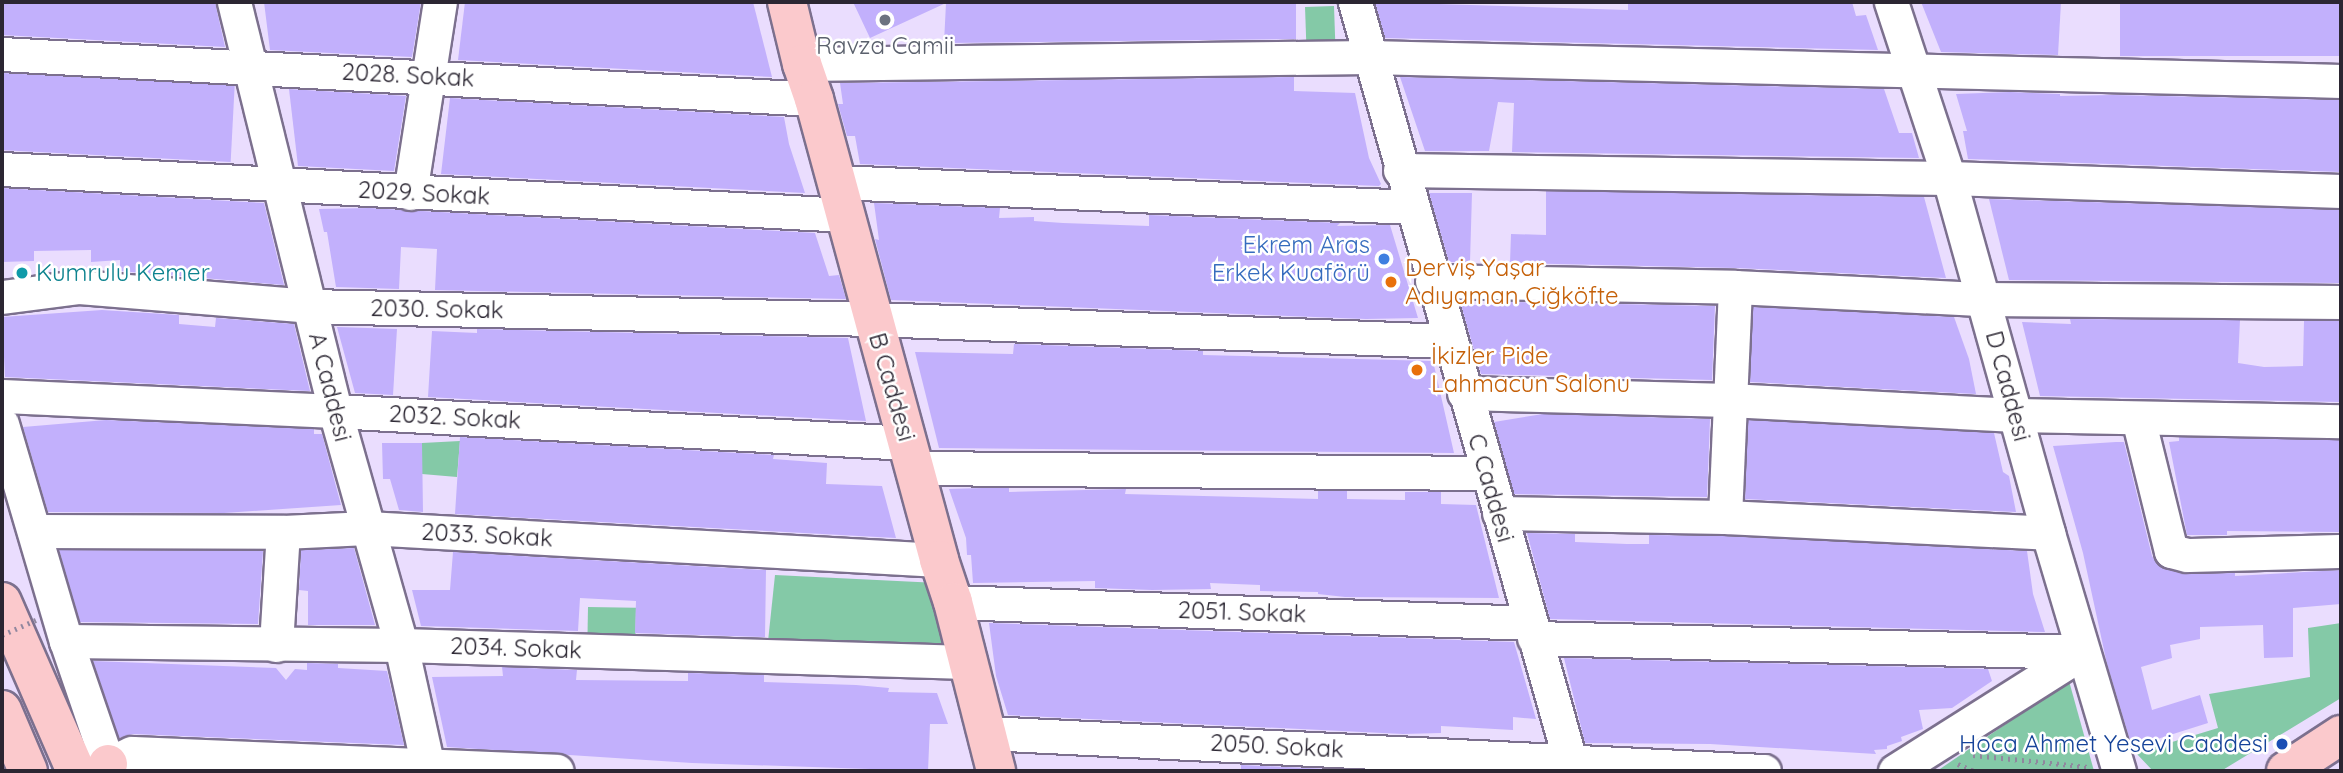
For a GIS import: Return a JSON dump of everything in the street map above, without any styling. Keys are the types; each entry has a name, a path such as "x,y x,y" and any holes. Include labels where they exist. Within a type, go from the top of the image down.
{"main road":[{"name":"B Caddesi","path":"788,2 939,560 953,602 996,771"},
{"path":"2,602 96,769"},
{"path":"3,717 28,771"},
{"path":"2286,771 2341,735"}],"street":[{"name":"A Caddesi","path":"234,2 335,411 401,645 429,769"},
{"path":"410,193 440,2"},
{"name":"C Caddesi","path":"1355,2 1400,170 1571,765"},
{"name":"D Caddesi","path":"1891,2 1916,71 1949,178 2048,533 2119,770"},
{"name":"2028. Sokak","path":"2,54 429,77 808,81 1369,57 2341,81"},
{"name":"2029. Sokak","path":"2,169 410,193 1411,206"},
{"path":"1400,170 1949,178 2341,191"},
{"path":"1432,281 1735,287 1984,299 2341,302"},
{"name":"2030. Sokak","path":"2,297 79,287 309,306 873,319 1449,341"},
{"path":"1725,517 1735,287"},
{"path":"1464,393 1729,400 2016,415 2341,421"},
{"name":"2032. Sokak","path":"2,396 335,411 911,455 1487,473"},
{"path":"2138,418 2171,551 2188,555 2341,551"},
{"path":"2,424 66,641 96,769 132,754 429,769 557,771"},
{"path":"1499,513 1725,517 2048,533"},
{"name":"2033. Sokak","path":"34,531 284,532 367,528 939,560"},
{"path":"276,645 284,532"},
{"name":"2051. Sokak","path":"953,602 1532,630 2083,652"},
{"name":"2034. Sokak","path":"66,641 401,645 967,663"},
{"path":"1895,771 2083,652"},
{"name":"2050. Sokak","path":"986,733 1571,765 1764,771"}],"path":[{"path":"2,635 38,619"},
{"path":"1927,751 2119,770"},
{"path":"1927,751 1975,771"}],"green space":[{"path":"1334,6 1335,40 1306,41 1305,7"},
{"path":"460,441 457,477 422,474 422,443"},
{"path":"775,575 938,583 959,657 767,651"},
{"path":"588,607 636,608 635,639 587,638"},
{"path":"2341,623 2341,698 2221,771 2153,771 2136,753 2218,728 2209,694 2310,677 2308,628"},
{"path":"2069,681 2094,771 1937,771"}],"building":[{"path":"2,2 215,2 225,47 2,35"},
{"path":"264,2 421,2 412,57 270,50"},
{"path":"465,2 753,2 772,77 458,60"},
{"path":"853,2 1296,4 1296,39 944,43 946,3 870,38"},
{"path":"1375,2 1628,10 1628,2 1852,2 1856,16 1866,15 1878,50 1385,38"},
{"path":"1921,2 2061,2 2058,55 1941,52"},
{"path":"2120,2 2341,2 2341,56 2120,56"},
{"path":"2,73 235,85 231,162 2,150"},
{"path":"1294,77 1294,91 1355,93 1369,158 1381,184 1379,186 860,164 855,136 847,136 838,104 843,104 840,83"},
{"path":"1400,77 1884,89 1899,133 1912,133 1919,158 1512,152 1514,103 1498,102 1489,151 1425,151"},
{"path":"289,89 406,96 394,171 298,166"},
{"path":"2010,92 2060,96 2341,100 2341,172 1968,159 1963,131 1967,131 1956,94"},
{"path":"450,98 784,117 789,144 805,193 441,174"},
{"path":"2,188 264,203 284,285 120,271 120,260 91,262 91,250 34,251 34,261 2,262"},
{"path":"1546,191 1924,197 1946,278 1736,268 1510,263 1511,234 1546,235"},
{"path":"1429,193 1472,193 1470,262 1449,262"},
{"path":"1989,199 2341,210 2341,283 2009,280"},
{"path":"874,203 1000,208 999,218 1034,217 1034,221 1063,223 1149,226 1149,215 1340,223 1337,226 1390,225 1418,318 1366,319 891,300 875,239 879,240"},
{"path":"369,208 815,233 829,276 839,275 846,299 435,290 437,249 401,247 399,289 336,287 327,232 324,232 319,209"},
{"path":"1509,302 1715,306 1712,380 1481,374 1461,305 1509,305"},
{"path":"1753,307 1954,317 1969,359 1976,394 1750,382"},
{"path":"102,310 179,315 179,324 215,327 216,318 294,324 310,391 5,377 2,317"},
{"path":"2070,319 2240,320 2238,363 2264,367 2303,366 2304,321 2341,321 2341,402 2040,396 2022,322 2071,324"},
{"path":"337,327 397,329 393,395 355,393"},
{"path":"477,329 848,338 866,421 428,397 432,331 477,333"},
{"path":"1014,344 1203,351 1203,355 1433,361 1454,453 939,448 915,352 1013,354"},
{"path":"1543,414 1710,419 1707,497 1514,494 1494,422"},
{"path":"106,420 314,429 314,434 322,434 341,505 224,513 48,512 23,427"},
{"path":"1748,420 1994,433 2003,472 2009,476 2016,512 1745,499"},
{"path":"460,437 774,455 773,459 827,463 826,484 882,486 896,538 455,514"},
{"path":"2179,437 2341,440 2341,532 2227,531 2227,535 2187,535 2169,442 2179,441"},
{"path":"2124,442 2152,556 2158,565 2183,574 2235,573 2235,576 2341,570 2341,604 2293,608 2293,657 2264,658 2263,625 2200,627 2200,639 2170,645 2172,658 2141,667 2152,710 2200,695 2208,723 2132,747 2107,664 2083,553 2053,446"},
{"path":"382,443 422,443 423,512 399,510 390,479 383,479"},
{"path":"1009,488 1009,492 1126,489 1125,494 1318,499 1318,491 1347,491 1347,499 1405,500 1405,492 1441,492 1441,504 1476,505 1499,598 1345,597 1318,592 1260,591 1260,585 1210,583 1211,589 1152,590 1095,588 1095,581 973,583 971,555 967,555 966,538 949,489"},
{"path":"1527,533 1575,534 1575,542 1627,544 1649,544 1649,535 1724,536 2027,551 2033,594 2045,632 1550,619"},
{"path":"354,548 375,625 308,625 308,591 299,590 301,550"},
{"path":"59,550 263,551 258,624 80,622"},
{"path":"453,552 766,570 765,637 635,633 636,601 580,598 578,631 421,626 412,590 450,590"},
{"path":"989,623 1514,642 1536,719 1513,717 1513,730 1441,726 1441,733 1403,734 1008,715 996,676"},
{"path":"1564,658 1988,669 1992,681 1952,708 1919,710 1923,729 1901,737 1902,741 1887,746 1887,749 1874,750 1876,754 1710,744 1585,743"},
{"path":"93,661 276,668 286,680 295,669 307,670 307,663 387,671 404,745 133,734 119,738"},
{"path":"502,667 577,670 576,680 688,681 688,673 764,675 764,682 856,685 889,688 888,692 937,693 948,724 930,724 928,771 692,763 447,747 432,677 503,676"},
{"path":"1241,765 1375,771 1241,771"}],"place":[{"name":"Ravza Camii","path":"885,20"},
{"name":"Ekrem Aras Erkek Kuaförü","path":"1384,259"},
{"name":"Kumrulu Kemer","path":"22,273"},
{"name":"Derviş Yaşar Adıyaman Çiğköfte","path":"1391,282"},
{"name":"İkizler Pide Lahmacun Salonu","path":"1417,370"},
{"name":"Hoca Ahmet Yesevi Caddesi","path":"2282,744"}]}
